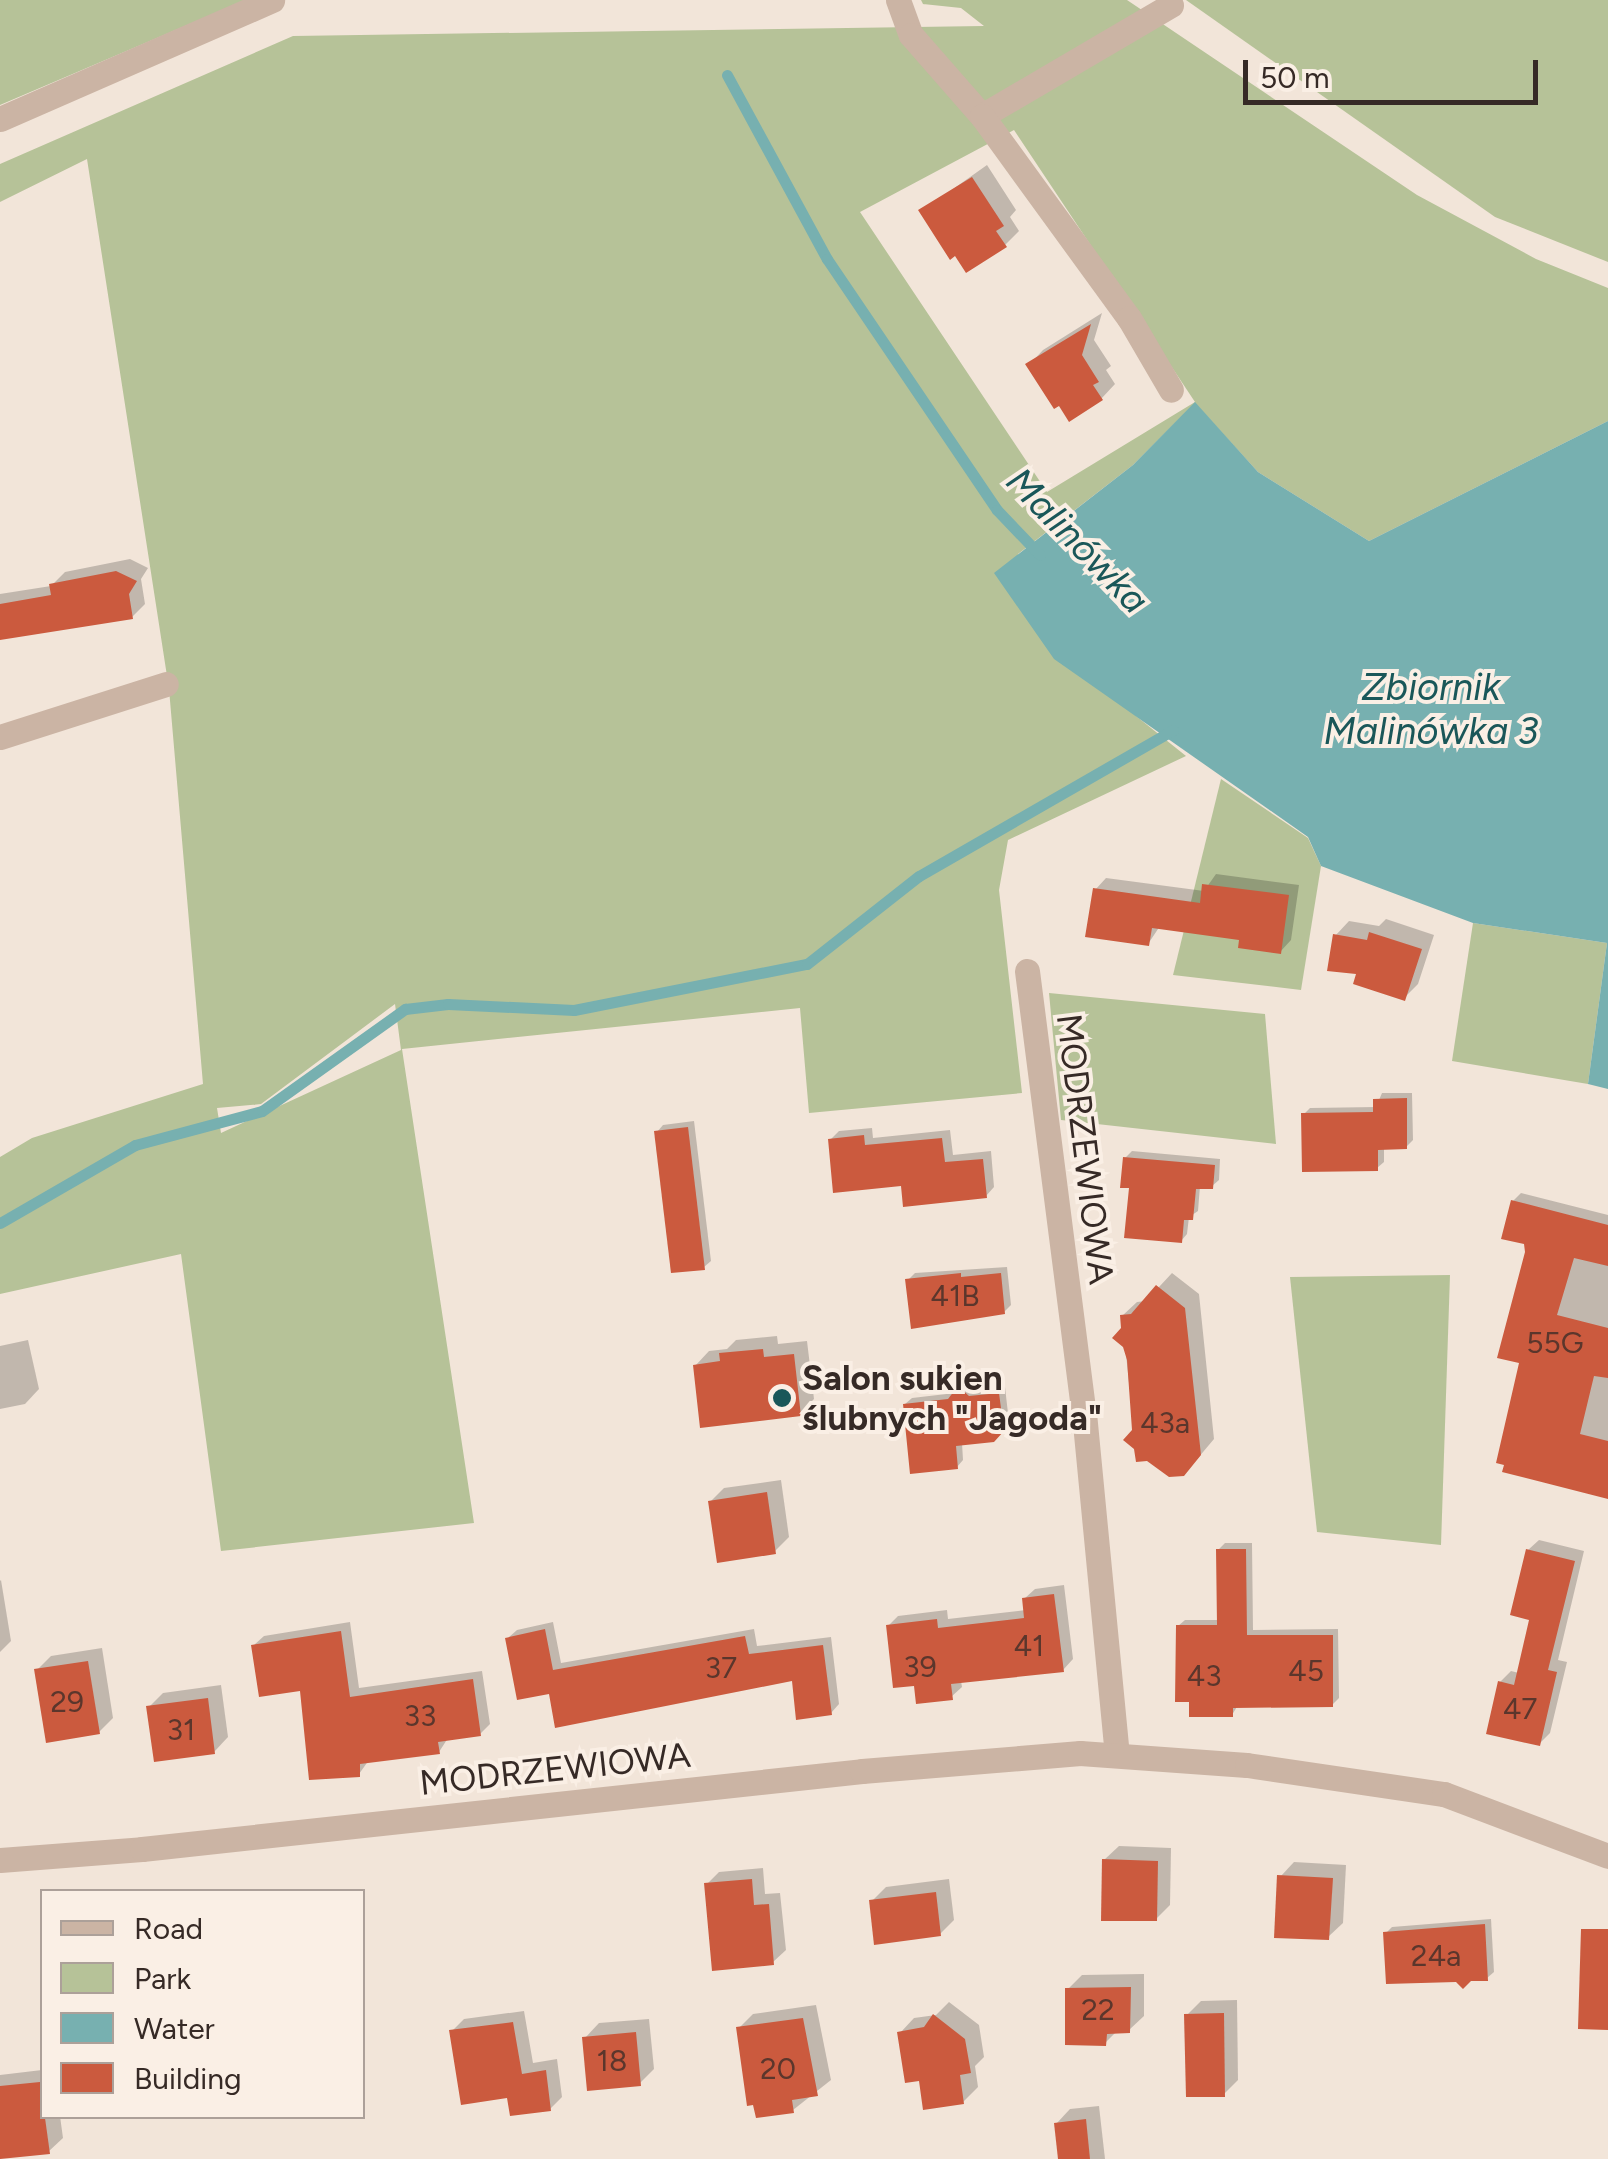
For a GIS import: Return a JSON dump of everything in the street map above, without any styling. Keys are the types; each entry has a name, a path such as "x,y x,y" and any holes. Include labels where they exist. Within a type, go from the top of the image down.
{"street":[{"path":"0,119 272,0"},
{"path":"899,4 911,35 982,116 1128,318 1171,390"},
{"path":"982,116 1171,6"},
{"path":"0,737 166,684"},
{"name":"MODRZEWIOWA","path":"1028,971 1084,1413 1117,1754"},
{"name":"MODRZEWIOWA","path":"0,1860 142,1849 904,1767 1080,1753 1247,1765 1444,1794 1608,1856"}],"green space":[{"path":"0,0 246,0 0,105"},
{"path":"921,0 1127,0 1417,195 1536,259 1608,288 1608,421 1369,541 1258,472 1195,403 1133,465 1018,554 1136,716 1186,756 1008,840 999,890 1022,1093 809,1113 800,1008 402,1049 474,1523 221,1551 181,1254 0,1294 0,1157 32,1138 203,1084 169,689 87,159 0,202 0,164 293,36 984,26 961,8 923,4","holes":["1014,130 1195,402 1047,492 860,212","395,1004 401,1050 221,1133 217,1108 261,1104"]},
{"path":"1186,0 1608,0 1608,262 1495,217"},
{"path":"1221,779 1308,838 1321,866 1301,990 1173,975"},
{"path":"1473,923 1607,943 1588,1084 1452,1061"},
{"path":"1049,993 1265,1014 1276,1144 1061,1120"},
{"path":"1450,1275 1441,1545 1317,1532 1290,1277"}],"water":[{"name":"Zbiornik Malinówka 3","path":"1195,402 1258,472 1369,541 1608,421 1608,1089 1588,1084 1607,943 1473,923 1321,866 1308,837 1054,659 994,573 1133,465"}],"building":[{"path":"972,177 1004,226 996,231 1007,247 966,273 955,256 950,260 918,210"},
{"path":"1091,324 1082,355 1099,382 1093,385 1103,400 1069,422 1059,406 1054,409 1025,364"},
{"path":"116,571 137,581 129,594 133,619 0,640 0,604 51,595 49,584"},
{"path":"1202,884 1289,895 1281,954 1238,948 1239,940 1152,928 1149,946 1085,937 1093,888 1200,903"},
{"path":"1369,932 1422,949 1405,1001 1353,984 1356,974 1327,971 1333,934 1367,940"},
{"path":"1407,1098 1407,1149 1378,1150 1378,1171 1302,1172 1301,1113 1373,1112 1373,1099"},
{"path":"688,1127 705,1270 671,1273 654,1131"},
{"path":"864,1135 865,1145 942,1138 945,1162 983,1159 987,1198 903,1207 901,1186 833,1193 828,1139"},
{"path":"1123,1157 1215,1165 1213,1189 1196,1189 1193,1220 1184,1220 1182,1243 1124,1238 1129,1188 1120,1188"},
{"path":"1511,1200 1608,1225 1608,1266 1574,1258 1557,1315 1608,1328 1608,1378 1594,1376 1580,1434 1608,1441 1608,1499 1502,1472 1504,1465 1496,1463 1519,1363 1497,1358 1525,1252 1524,1244 1501,1239"},
{"path":"961,1273 961,1277 1001,1273 1005,1314 911,1329 905,1279"},
{"path":"1156,1285 1185,1308 1201,1455 1184,1476 1169,1477 1147,1461 1136,1462 1134,1449 1123,1440 1132,1430 1127,1360 1123,1347 1112,1338 1121,1328 1120,1315 1131,1314"},
{"path":"763,1349 764,1357 794,1354 801,1416 700,1428 693,1365 720,1361 719,1353"},
{"path":"958,1386 969,1396 999,1393 1004,1431 994,1442 956,1446 958,1469 910,1474 903,1404 948,1399"},
{"path":"767,1492 776,1554 717,1563 708,1501"},
{"path":"1216,1549 1246,1549 1247,1635 1333,1635 1333,1707 1233,1708 1233,1717 1189,1717 1189,1702 1175,1702 1176,1625 1217,1625"},
{"path":"1526,1549 1575,1561 1548,1670 1557,1672 1540,1746 1486,1734 1498,1681 1514,1685 1529,1620 1510,1615"},
{"path":"1054,1594 1064,1672 951,1684 953,1700 916,1704 914,1686 893,1688 886,1625 937,1619 938,1628 1024,1618 1022,1598"},
{"path":"545,1629 553,1670 745,1636 749,1654 823,1645 832,1715 796,1720 792,1681 555,1728 549,1694 517,1700 505,1638"},
{"path":"341,1631 350,1697 473,1679 481,1736 438,1742 440,1754 360,1764 360,1777 309,1780 300,1691 259,1697 251,1645"},
{"path":"88,1661 100,1734 46,1743 34,1669"},
{"path":"208,1698 215,1754 154,1762 146,1706"},
{"path":"1102,1859 1158,1861 1157,1921 1101,1921"},
{"path":"1277,1875 1333,1878 1329,1940 1274,1938"},
{"path":"752,1879 754,1905 769,1904 774,1965 712,1971 704,1883"},
{"path":"936,1892 941,1936 874,1945 869,1900"},
{"path":"1485,1924 1488,1981 1471,1981 1463,1989 1456,1982 1386,1984 1383,1932"},
{"path":"1581,1929 1608,1929 1608,2030 1578,2029"},
{"path":"1131,1987 1130,2033 1107,2034 1106,2046 1065,2045 1065,1988"},
{"path":"1224,2013 1225,2097 1186,2097 1184,2014"},
{"path":"933,2014 965,2039 971,2073 960,2075 964,2104 923,2110 919,2081 905,2083 897,2032 924,2027"},
{"path":"803,2018 818,2096 792,2100 794,2113 756,2118 753,2105 747,2106 736,2027"},
{"path":"513,2022 522,2074 546,2070 551,2111 510,2116 507,2098 461,2105 449,2030"},
{"path":"636,2032 641,2086 587,2091 582,2037"},
{"path":"40,2082 40,2119 45,2119 50,2154 0,2159 0,2086"},
{"path":"1086,2119 1090,2159 1058,2159 1054,2123"}],"waterway":[{"name":"Malinówka","path":"727,75 827,259 997,510 1040,555"},
{"path":"0,1223 135,1145 262,1111 405,1009 448,1004 574,1010 807,964 919,876 1173,730"}],"place":[{"name":"Salon sukien ślubnych \"Jagoda\"","path":"782,1398"}]}
